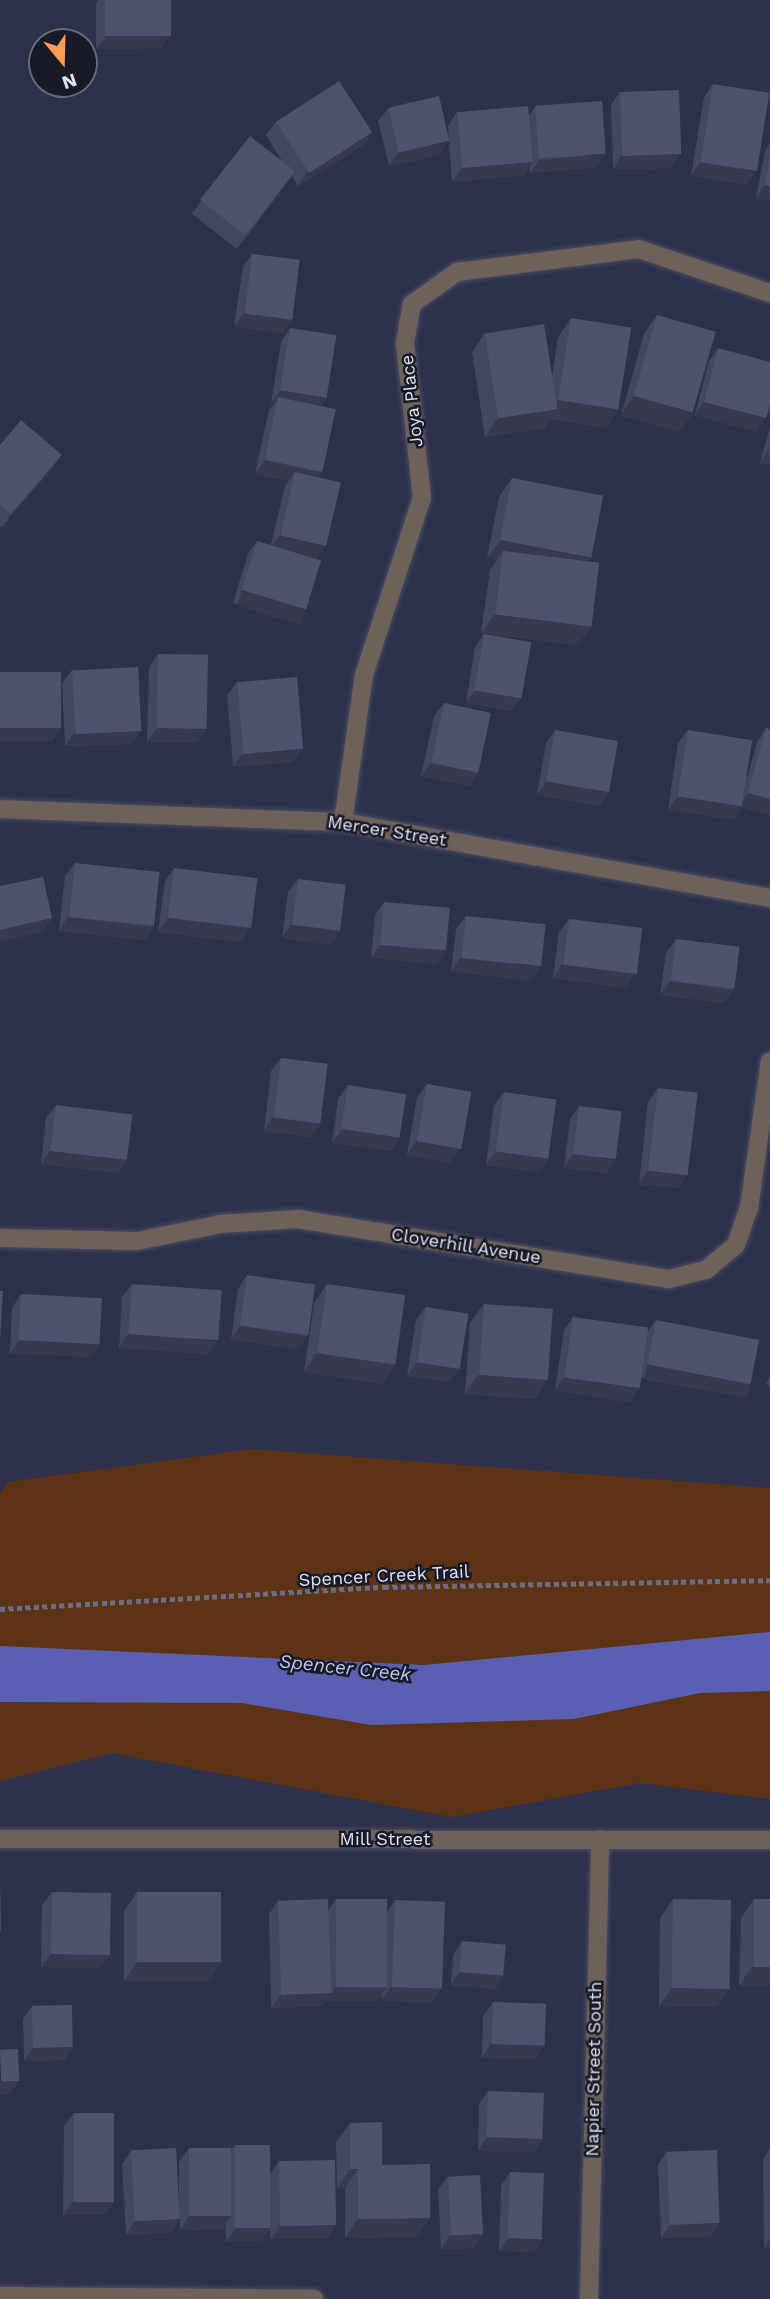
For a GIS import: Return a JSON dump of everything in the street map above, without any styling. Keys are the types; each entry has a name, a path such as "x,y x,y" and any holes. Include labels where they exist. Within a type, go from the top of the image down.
{"street":[{"name":"Joya Place","path":"343,822 364,675 422,498 405,343 412,304 457,272 639,249 770,293"},
{"name":"Mercer Street","path":"0,809 343,822 770,898"},
{"name":"Cloverhill Avenue","path":"0,1238 136,1241 221,1224 298,1220 669,1279 706,1270 736,1245 748,1208 770,1061"},
{"name":"Mill Street","path":"0,1839 770,1840"},
{"name":"Napier Street South","path":"589,2299 600,1839"},
{"path":"0,2296 314,2299"}],"path":[{"name":"Spencer Creek Trail","path":"0,1609 384,1587 770,1580"}],"shaded area":[{"path":"252,1449 770,1488 770,1799 639,1783 452,1817 112,1753 0,1781 0,1493 8,1482"}],"water":[{"name":"Spencer Creek","path":"770,1632 770,1691 700,1693 574,1719 371,1725 242,1703 0,1702 0,1646 424,1665"}],"building":[{"path":"105,0 171,0 171,36 105,36"},
{"path":"339,81 372,132 309,173 276,122"},
{"path":"713,84 769,93 757,171 701,162"},
{"path":"679,90 681,154 622,156 620,92"},
{"path":"439,96 449,141 399,153 388,108"},
{"path":"602,101 606,154 539,159 535,106"},
{"path":"528,106 533,162 462,168 457,112"},
{"path":"250,136 295,171 245,235 200,200"},
{"path":"770,158 770,186 765,185"},
{"path":"252,254 300,260 292,319 245,314"},
{"path":"657,315 716,332 692,413 634,396"},
{"path":"571,318 631,328 618,410 558,400"},
{"path":"544,324 557,409 498,418 485,333"},
{"path":"290,328 336,335 327,398 280,390"},
{"path":"718,348 770,362 770,406 766,418 704,402"},
{"path":"278,397 336,409 322,472 265,460"},
{"path":"21,420 62,455 11,514 0,504 0,445"},
{"path":"295,472 341,483 326,546 280,535"},
{"path":"512,478 603,496 591,558 500,540"},
{"path":"257,541 321,561 306,609 242,590"},
{"path":"503,551 599,563 591,626 495,615"},
{"path":"484,634 531,642 521,698 474,690"},
{"path":"158,654 208,655 207,729 157,728"},
{"path":"138,667 141,731 75,734 72,670"},
{"path":"0,672 61,672 61,728 0,728"},
{"path":"297,677 303,749 244,754 237,682"},
{"path":"444,703 491,713 478,773 431,763"},
{"path":"766,728 770,730 770,799 748,793"},
{"path":"555,730 618,741 609,792 546,781"},
{"path":"688,730 752,740 742,806 678,796"},
{"path":"75,863 160,872 154,926 69,917"},
{"path":"174,868 257,878 251,928 168,918"},
{"path":"43,877 52,918 0,930 0,886"},
{"path":"298,879 346,885 340,931 292,925"},
{"path":"384,902 450,908 446,951 380,945"},
{"path":"466,916 546,924 541,966 462,958"},
{"path":"569,919 642,928 637,974 563,965"},
{"path":"676,939 740,947 734,988 671,981"},
{"path":"281,1058 328,1064 320,1123 274,1118"},
{"path":"427,1084 471,1092 461,1149 417,1141"},
{"path":"348,1085 406,1094 399,1138 341,1128"},
{"path":"658,1088 698,1093 688,1175 648,1170"},
{"path":"504,1092 556,1099 548,1159 496,1151"},
{"path":"56,1105 132,1114 127,1160 50,1151"},
{"path":"579,1106 622,1111 616,1159 573,1154"},
{"path":"247,1275 315,1285 308,1335 240,1326"},
{"path":"132,1284 222,1290 218,1340 129,1334"},
{"path":"327,1284 405,1295 395,1364 317,1353"},
{"path":"0,1291 3,1291 0,1340"},
{"path":"21,1294 102,1298 99,1344 19,1340"},
{"path":"484,1304 553,1309 548,1380 479,1375"},
{"path":"426,1307 468,1314 460,1369 417,1362"},
{"path":"573,1317 648,1328 640,1388 565,1377"},
{"path":"656,1320 759,1340 750,1384 647,1364"},
{"path":"52,1892 111,1893 110,1955 51,1954"},
{"path":"137,1892 221,1892 221,1962 137,1962"},
{"path":"328,1899 331,1993 281,1995 278,1901"},
{"path":"336,1899 387,1899 387,1987 336,1987"},
{"path":"673,1899 731,1900 729,1989 671,1988"},
{"path":"754,1899 770,1899 770,1967 754,1967"},
{"path":"395,1900 445,1902 442,1989 392,1987"},
{"path":"462,1941 506,1945 503,1976 459,1972"},
{"path":"493,2002 546,2004 545,2046 492,2044"},
{"path":"72,2005 73,2047 33,2048 32,2006"},
{"path":"18,2049 19,2081 1,2082 0,2050"},
{"path":"488,2091 544,2093 542,2139 486,2137"},
{"path":"74,2113 114,2113 114,2202 74,2202"},
{"path":"382,2122 382,2165 430,2164 430,2218 358,2219 358,2169 350,2169 350,2123"},
{"path":"235,2145 270,2145 270,2228 235,2228"},
{"path":"176,2148 180,2219 135,2221 131,2150"},
{"path":"189,2148 231,2148 231,2216 189,2216"},
{"path":"717,2150 720,2223 670,2225 667,2152"},
{"path":"335,2160 336,2225 280,2226 279,2161"},
{"path":"510,2172 544,2173 542,2239 508,2238"},
{"path":"480,2175 483,2234 451,2236 448,2177"}]}
